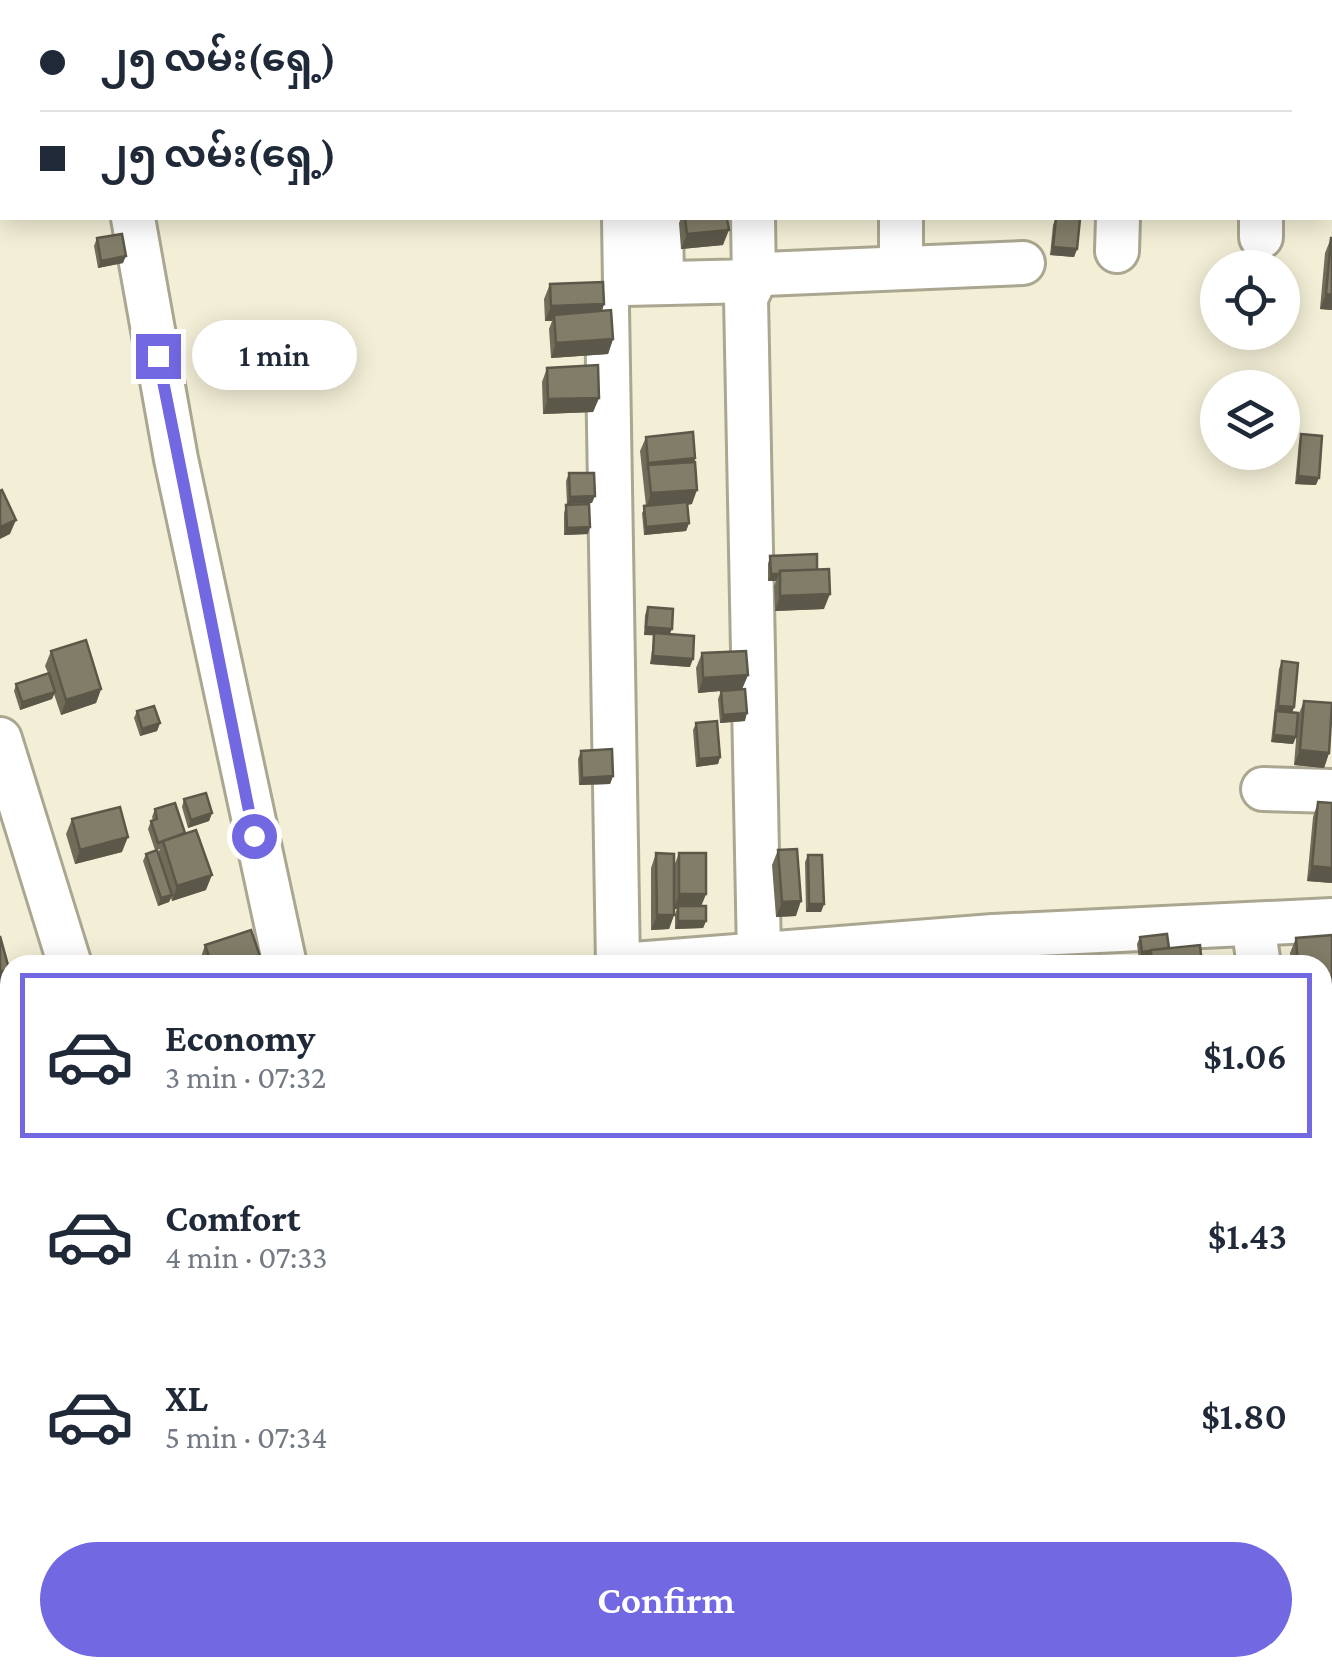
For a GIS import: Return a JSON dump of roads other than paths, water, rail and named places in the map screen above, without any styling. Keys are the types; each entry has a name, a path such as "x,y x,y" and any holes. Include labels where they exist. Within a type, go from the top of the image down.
{"street":[{"path":"133,220 180,478 282,955"},
{"path":"624,220 625,284 754,280 764,274 901,265 1023,263"},
{"path":"661,220 662,283"},
{"path":"753,220 754,280 746,298 760,954"},
{"path":"901,265 902,220"},
{"path":"607,306 620,955"},
{"path":"0,739 67,955"},
{"path":"1263,788 1332,792"},
{"path":"887,955 1256,945 1332,920"},
{"path":"747,955 773,955"}]}
